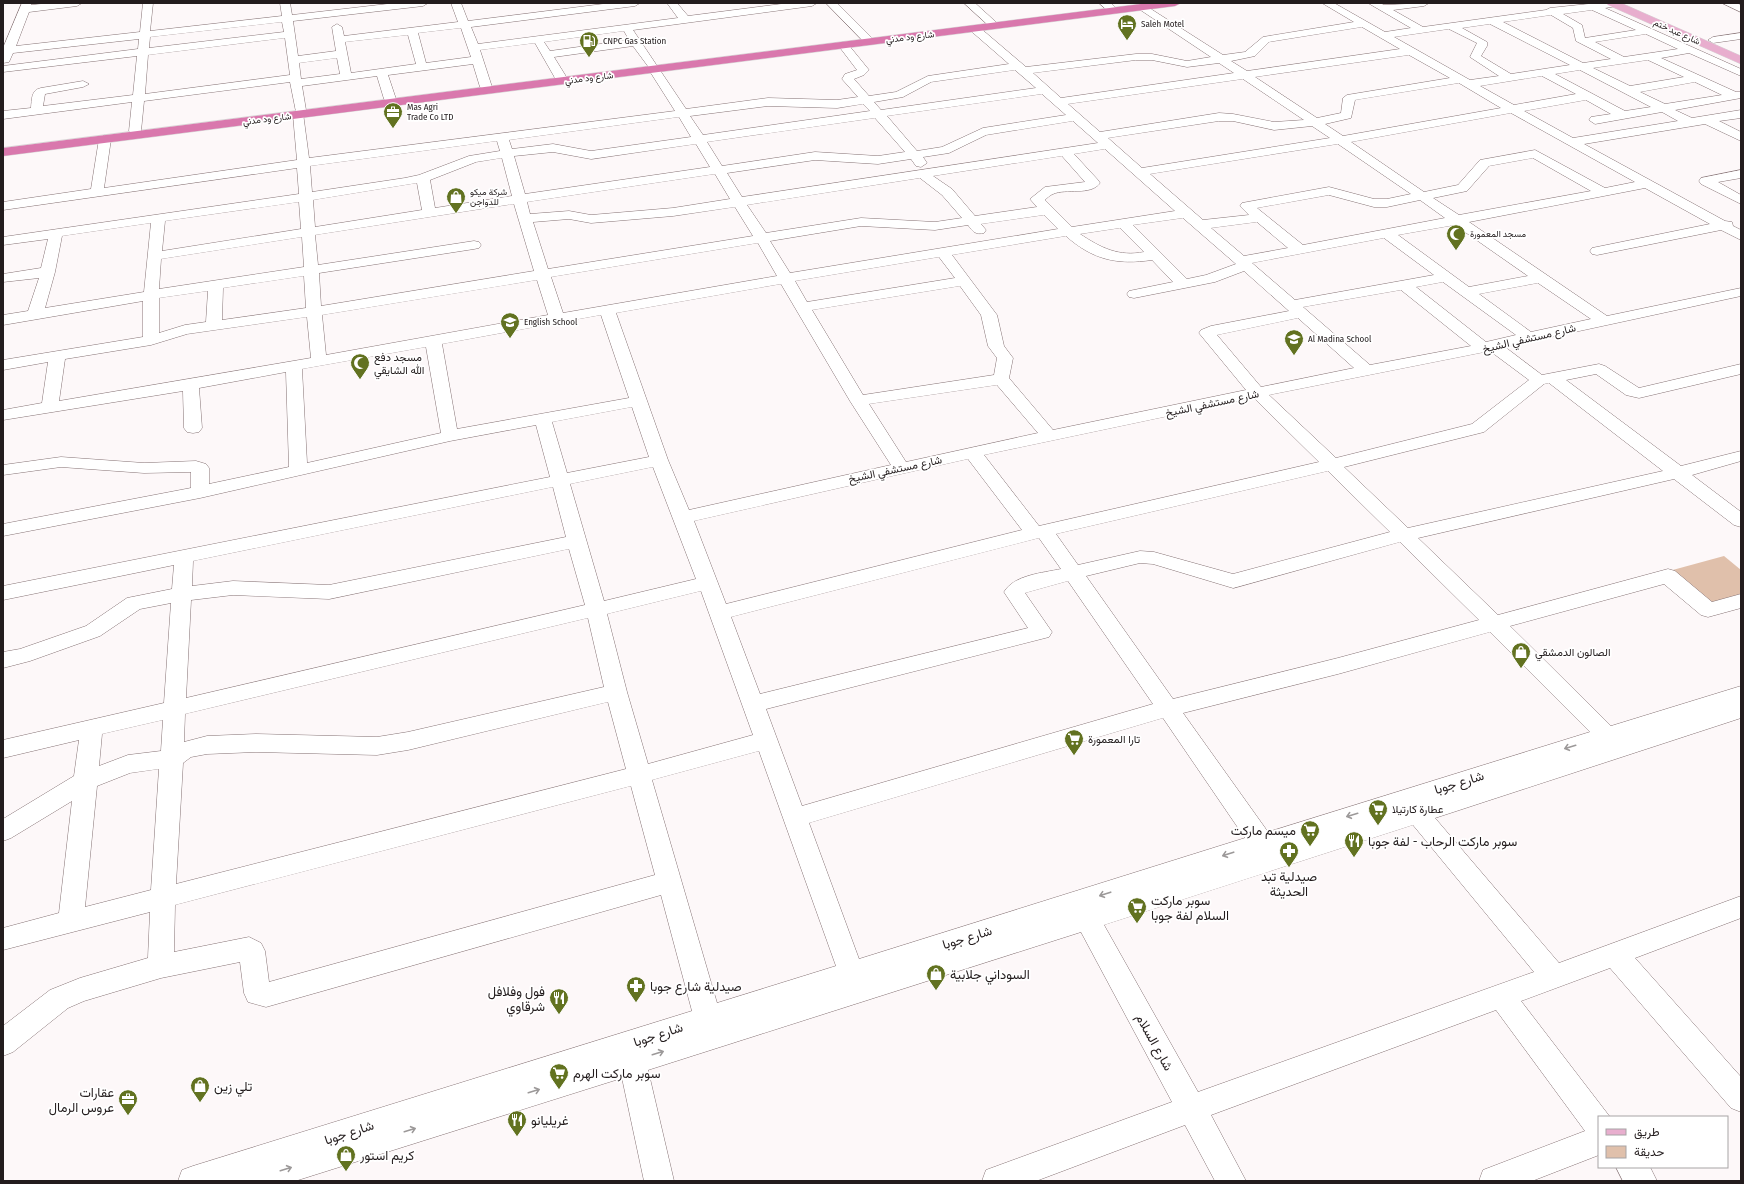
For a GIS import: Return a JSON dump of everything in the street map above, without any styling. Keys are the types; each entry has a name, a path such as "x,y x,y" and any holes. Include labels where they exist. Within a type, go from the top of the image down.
{"highway":[{"name":"شارع ود مدني","path":"3,152 390,99 654,68 869,40 1108,5 1175,3"},
{"name":"شارع ود مدني","path":"3,148 843,45 869,40 975,29 1146,5"}],"main road":[{"name":"شارع عبد ختم","path":"1613,3 1741,60"},
{"name":"شارع عبد ختم","path":"1629,3 1741,52"}],"street":[{"path":"5,55 26,6 77,3"},
{"path":"135,131 148,3"},
{"path":"285,3 300,112 307,197 313,312 319,360"},
{"path":"5,55 66,45 424,3"},
{"path":"456,3 474,48 486,87"},
{"path":"548,3 568,36"},
{"path":"339,40 635,3"},
{"path":"672,3 685,20"},
{"path":"474,48 812,3"},
{"path":"969,3 992,23"},
{"path":"1328,3 1384,35 1410,47 1464,82 1741,236"},
{"path":"1339,10 1377,5 1424,3"},
{"path":"1384,35 1613,3"},
{"path":"1727,3 1741,9"},
{"path":"832,4 845,4"},
{"path":"832,4 869,40"},
{"path":"1536,4 1573,22 1578,27 1579,37 1584,41 1622,60"},
{"path":"1146,5 1222,60 1604,321"},
{"path":"1377,5 1422,30"},
{"path":"1594,6 1741,73"},
{"path":"334,14 339,40 344,53 346,76"},
{"path":"1491,20 1692,122"},
{"path":"1550,26 1573,22"},
{"path":"3,206 304,163 683,112 776,101 830,104 865,100 904,93 928,79 1140,56 1187,64 1222,60 1252,54 1261,42 1267,39 1364,24"},
{"path":"1451,26 1482,42 1482,46 1475,57 1510,78"},
{"path":"626,28 683,112 699,141 740,203 786,278 858,401 901,467"},
{"path":"1449,40 1527,28"},
{"path":"975,29 1141,172 1199,225 1366,370"},
{"path":"412,31 412,44 422,67"},
{"path":"1584,41 1647,31"},
{"path":"3,69 290,34"},
{"path":"1713,40 1741,36"},
{"path":"537,40 561,78"},
{"path":"546,54 636,42"},
{"path":"843,45 863,70 860,73 849,76 848,79 914,155 933,183 946,192 991,244"},
{"path":"1060,102 1410,47"},
{"path":"1098,136 1219,117 1235,118 1274,126 1313,121 1347,115 1349,98 1351,97 1464,82 1510,78 1690,50"},
{"path":"293,60 344,53"},
{"path":"1650,56 1738,96"},
{"path":"3,115 138,99 228,82 296,80 346,76 477,60"},
{"path":"381,72 390,99"},
{"path":"1544,73 1623,115"},
{"path":"1629,90 1697,78"},
{"path":"37,111 38,94 41,91 83,84"},
{"path":"3,241 307,197 423,178 473,159 507,153 552,148 591,155 699,141 1045,90"},
{"path":"1141,172 1340,140 1586,96"},
{"path":"1595,120 1738,96"},
{"path":"1558,101 1621,134"},
{"path":"1705,101 1738,115"},
{"path":"1571,142 1738,115"},
{"path":"155,256 429,214 520,198 815,156 874,160 914,155 945,150 983,132 1076,117"},
{"path":"1707,120 1741,137"},
{"path":"501,136 542,274 557,318"},
{"path":"97,192 105,139"},
{"path":"526,218 557,214 592,219 673,212 740,203 1109,145"},
{"path":"1065,152 1093,182 1088,185 1050,190 1037,199 1069,231 1094,250 1121,258 1155,255"},
{"path":"1300,250 1260,218 1248,206 1324,191 1335,192 1381,204 1422,197 1462,188 1485,163 1535,154 1603,192"},
{"path":"1741,174 1706,181 1741,200"},
{"path":"423,178 429,214"},
{"path":"1134,294 1210,279 1243,263 1300,250 1647,184"},
{"path":"3,365 151,340 185,330 214,325 313,312 761,237 872,222 935,226 1048,210"},
{"path":"3,415 191,384 786,278 1186,213"},
{"path":"151,340 151,296 158,218"},
{"path":"1199,225 1260,218"},
{"path":"1123,223 1184,284"},
{"path":"1597,251 1741,223"},
{"path":"35,314 48,272 56,233"},
{"path":"1386,233 1528,337"},
{"path":"3,320 474,245"},
{"path":"943,252 989,315 996,346 1005,358 1001,379"},
{"path":"3,278 48,272"},
{"path":"1445,277 1297,309 1211,331 1207,334 1258,393 1494,623 1613,742"},
{"path":"1466,292 1540,278"},
{"path":"803,307 964,281"},
{"path":"214,325 216,285"},
{"path":"1404,285 1488,346 1546,379 1741,521"},
{"path":"1734,294 1741,305"},
{"name":"شارع مستشفي الشيخ","path":"683,517 901,467 1734,294"},
{"path":"607,309 640,401 659,460 683,517 708,583 855,982"},
{"path":"433,340 450,436"},
{"path":"50,407 57,356"},
{"path":"294,365 298,469"},
{"path":"719,613 1039,532 1331,465 1478,428 1546,379 1599,369 1632,391 1639,393 1741,370"},
{"path":"858,401 1001,379"},
{"path":"1001,379 1050,437"},
{"path":"191,384 192,428"},
{"path":"3,530 200,492 450,436 640,401"},
{"path":"543,420 596,609 616,692 708,1019"},
{"path":"973,453 1074,573 1262,843"},
{"path":"753,704 1042,632 1014,592 1018,588 1030,584 1140,557 1147,557 1233,581 1403,535 1677,473 1741,456"},
{"path":"3,593 659,460"},
{"path":"3,470 61,462 144,468 196,466 200,468 200,492"},
{"path":"3,660 23,656 93,631 134,603 182,594 233,588 329,592 577,541"},
{"path":"161,966 163,897 184,556"},
{"path":"794,818 1169,708 1338,666 1668,576 1708,610 1741,601"},
{"path":"3,749 708,583"},
{"path":"3,831 86,780 128,764 172,758 185,750 207,745 256,743 377,746 408,741 616,692"},
{"name":"شارع جوبا","path":"193,1181 630,1052 1083,911 1613,742 1741,694"},
{"name":"شارع جوبا","path":"1613,742 1741,710"},
{"path":"71,921 91,728"},
{"path":"3,939 639,775 766,740"},
{"path":"1411,806 1554,976"},
{"name":"شارع جوبا","path":"1083,911 1262,843 1315,836"},
{"path":"3,1042 59,999 80,990 161,966 250,949 252,951 257,993 266,996 669,882"},
{"path":"997,1181 1191,1107 1615,955 1741,907"},
{"name":"شارع السلام","path":"1083,911 1232,1181"},
{"path":"1615,955 1740,1094"},
{"name":"شارع جوبا","path":"248,1181 630,1052 708,1019 855,982"},
{"path":"1501,996 1598,1124"},
{"path":"630,1052 659,1181"},
{"path":"1494,1181 1598,1140"},
{"path":"1632,1168 1642,1181"}],"green space":[{"path":"1724,556 1741,570 1741,594 1708,604 1669,571"}],"place":[{"name":"Saleh Motel","path":"1127,41"},
{"name":"CNPC Gas Station","path":"589,58"},
{"name":"Mas Agri Trade Co LTD","path":"393,129"},
{"name":"شركة ميكو للدواجن","path":"456,214"},
{"name":"مسجد المعمورة","path":"1456,251"},
{"name":"English School","path":"510,339"},
{"name":"Al Madina School","path":"1294,356"},
{"name":"مسجد دفع الله الشايقي","path":"360,380"},
{"name":"الصالون الدمشقي","path":"1521,669"},
{"name":"تارا المعمورة","path":"1074,756"},
{"name":"عطارة كارتيلا","path":"1378,826"},
{"name":"ميسم ماركت","path":"1310,847"},
{"name":"سوبر ماركت الرحاب - لفة جوبا","path":"1354,858"},
{"name":"صيدلية تبد الحديثة","path":"1289,868"},
{"name":"سوبر ماركت السلام لفة جوبا","path":"1137,924"},
{"name":"السوداني جلابية","path":"936,991"},
{"name":"صيدلية شارع جوبا","path":"636,1003"},
{"name":"فول وفلافل شرقاوي","path":"559,1015"},
{"name":"سوبر ماركت الهرم","path":"559,1090"},
{"name":"تلي زين","path":"200,1103"},
{"name":"عقارات عروس الرمال","path":"128,1116"},
{"name":"غريليانو","path":"517,1137"},
{"name":"كريم استور","path":"346,1172"}]}
